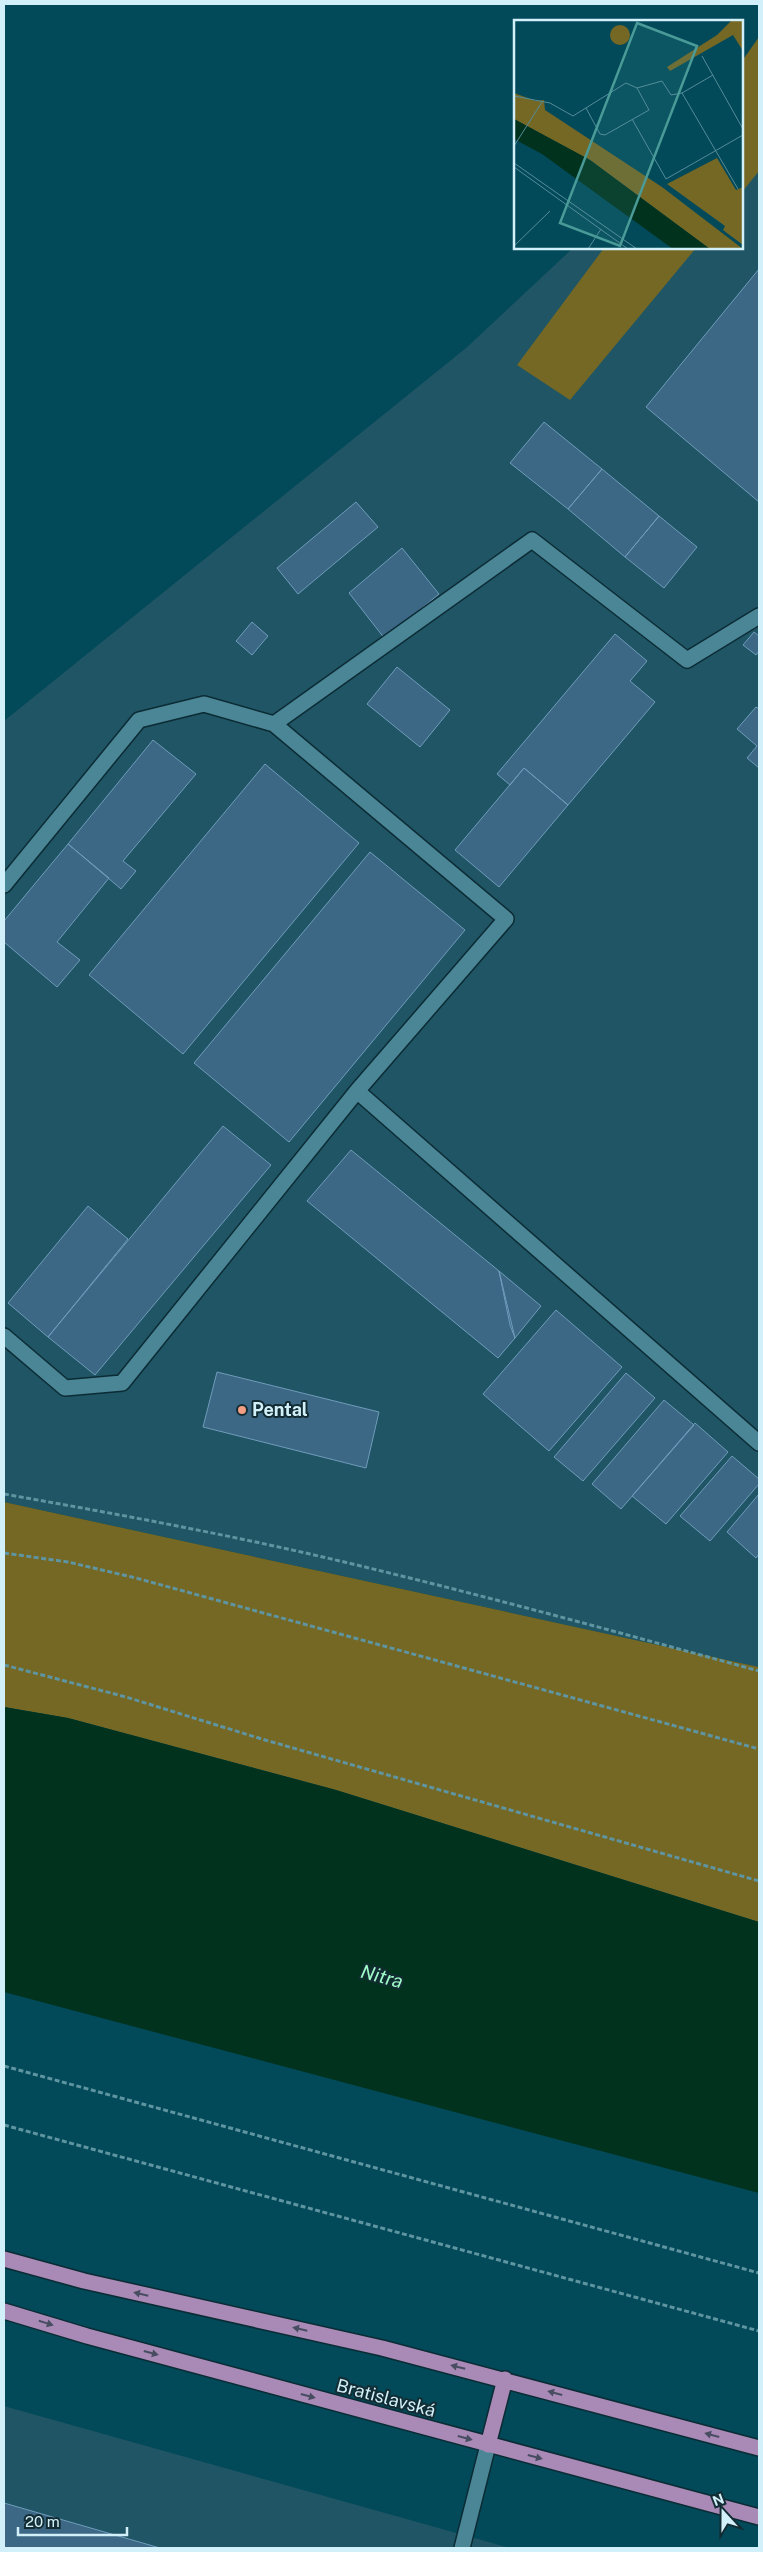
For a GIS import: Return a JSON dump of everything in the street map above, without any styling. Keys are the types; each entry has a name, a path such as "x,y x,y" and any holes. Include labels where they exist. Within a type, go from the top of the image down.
{"main road":[{"path":"4,2259 84,2281 382,2348 505,2379 759,2448"},
{"name":"Bratislavská","path":"4,2311 87,2336 759,2517"},
{"path":"488,2445 505,2379"}],"lane":[{"path":"274,724 532,540 687,660 759,616"},
{"path":"4,885 139,720 204,704 274,724 506,920 357,1092 122,1383 65,1388 4,1336"},
{"path":"357,1092 759,1443"},
{"path":"462,2548 488,2445"}],"path":[{"path":"4,1494 183,1527 310,1554 528,1608 759,1671"},
{"path":"4,1553 68,1562 136,1578 759,1749"},
{"path":"4,1665 126,1697 265,1740 759,1881"},
{"path":"4,2066 759,2273"},
{"path":"4,2125 759,2331"}],"shaded area":[{"path":"759,37 759,171 743,191 743,60"},
{"path":"759,72 759,1667 4,1502 4,721 466,348 572,249 743,249 743,87"},
{"path":"603,249 695,249 570,400 517,365"},
{"path":"4,1502 759,1667 759,1922 336,1790 68,1718 4,1707"},
{"path":"4,2406 510,2548 4,2548"}],"water":[{"name":"Nitra","path":"4,1707 68,1718 336,1790 759,1922 759,2193 4,1992"}],"building":[{"path":"759,269 759,502 646,407"},
{"path":"544,422 602,469 568,509 510,463"},
{"path":"602,469 659,516 625,557 568,509"},
{"path":"356,502 378,527 298,594 277,568"},
{"path":"659,516 697,547 664,588 625,557"},
{"path":"402,548 439,594 385,639 349,593"},
{"path":"252,622 268,636 252,655 236,641"},
{"path":"754,632 759,636 759,651 756,655 743,645"},
{"path":"615,634 647,661 630,681 655,702 568,805 524,768 510,785 497,774"},
{"path":"397,667 450,710 420,747 367,704"},
{"path":"756,707 759,709 759,768 747,758 757,746 737,729"},
{"path":"153,740 196,774 123,861 136,871 121,889 68,844"},
{"path":"265,764 359,843 183,1054 89,975"},
{"path":"524,768 568,805 499,887 455,850"},
{"path":"68,844 109,878 57,942 80,960 57,987 4,942 4,921"},
{"path":"370,852 465,930 289,1142 194,1063"},
{"path":"223,1126 271,1165 95,1375 48,1337"},
{"path":"351,1150 499,1271 515,1338 498,1358 307,1201"},
{"path":"88,1206 128,1239 48,1337 8,1303"},
{"path":"499,1271 541,1306 515,1338 510,1325"},
{"path":"556,1310 622,1367 549,1451 483,1394"},
{"path":"217,1372 379,1412 366,1468 203,1427"},
{"path":"626,1373 655,1398 583,1481 554,1457"},
{"path":"664,1400 694,1425 621,1509 592,1484"},
{"path":"695,1423 728,1452 666,1524 632,1496"},
{"path":"732,1456 759,1479 759,1484 710,1541 680,1516"},
{"path":"759,1494 759,1554 756,1558 727,1532"},
{"path":"4,2503 160,2548 4,2548"}],"place":[{"name":"Pental","path":"242,1410"}]}
